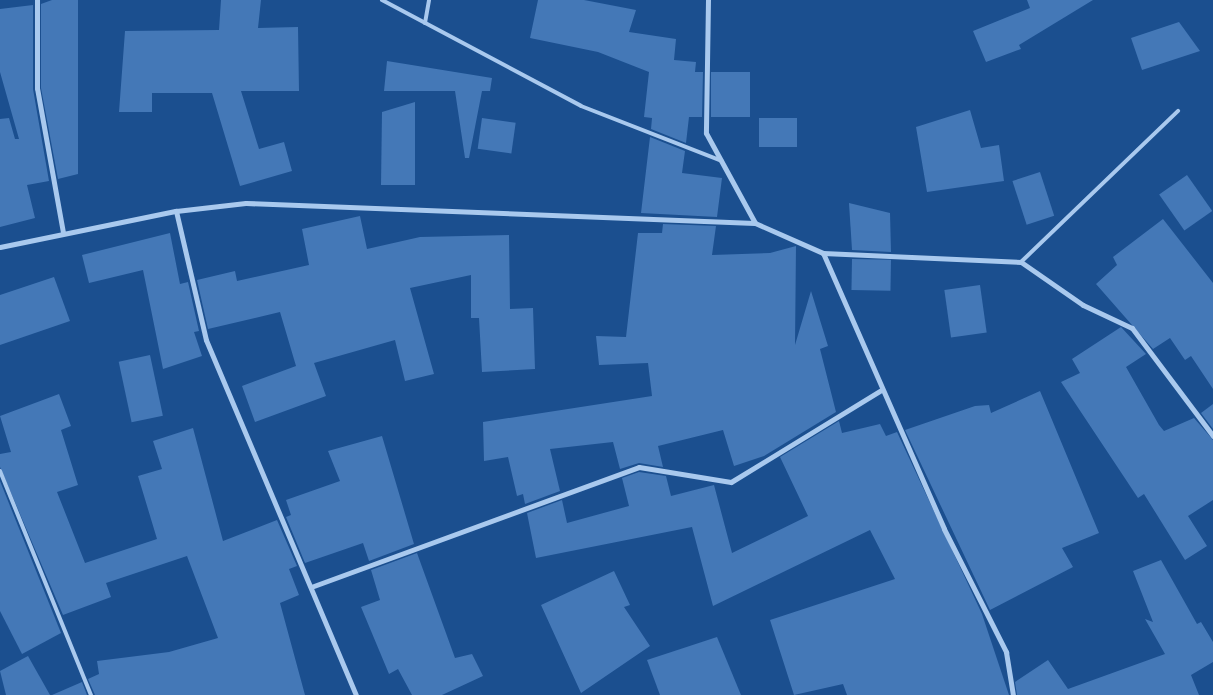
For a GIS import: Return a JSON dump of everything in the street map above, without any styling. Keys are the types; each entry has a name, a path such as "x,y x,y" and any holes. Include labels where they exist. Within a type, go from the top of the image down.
{"street":[{"path":"37,0 37,88 63,232"},
{"path":"708,0 706,133 724,162 755,223"},
{"path":"0,247 63,232 176,211 256,204 755,223 823,253 1021,262 1083,305 1132,328 1213,436"},
{"path":"176,211 206,340 356,695"},
{"path":"823,253 882,390 1006,652 1013,695"},
{"path":"311,587 638,467 731,482 882,390"}],"lane":[{"path":"382,0 581,106 724,162"},
{"path":"425,23 429,0"},
{"path":"1021,262 1178,111"},
{"path":"0,471 92,695"}],"building":[{"path":"52,0 78,0 78,174 58,179 41,88 41,4"},
{"path":"221,0 261,0 258,28 298,27 299,91 241,91 259,149 284,142 292,171 240,186 212,93 152,93 152,112 119,112 125,31 219,30"},
{"path":"538,0 584,0 636,10 629,32 676,39 674,60 696,62 695,72 703,72 702,117 689,117 686,143 651,129 652,118 644,117 649,72 598,52 530,38"},
{"path":"1027,0 1093,0 1019,45 1021,49 986,62 973,31 1030,8"},
{"path":"33,5 33,89 49,181 27,185 35,218 0,227 0,119 9,118 15,139 19,139 0,72 0,9"},
{"path":"1179,22 1200,51 1142,70 1131,38"},
{"path":"387,61 492,78 490,91 482,91 469,158 465,158 455,91 384,91"},
{"path":"711,72 750,72 750,117 711,117"},
{"path":"415,102 415,185 381,185 382,112"},
{"path":"970,110 981,148 999,145 1004,181 927,192 916,127"},
{"path":"482,118 516,123 511,153 478,149"},
{"path":"759,118 797,118 797,147 759,147"},
{"path":"650,137 685,151 682,173 722,178 717,217 641,213"},
{"path":"1040,172 1054,216 1027,225 1012,181"},
{"path":"1187,175 1212,211 1184,231 1159,195"},
{"path":"849,203 890,213 891,252 852,250"},
{"path":"360,216 367,249 420,237 509,235 510,309 533,308 535,369 482,372 479,318 471,318 471,275 410,288 434,374 405,381 395,340 314,363 326,396 255,422 242,386 296,366 280,312 208,329 197,280 235,271 237,281 309,265 302,229"},
{"path":"1163,219 1213,283 1213,389 1191,356 1185,360 1170,338 1153,349 1096,284 1117,265 1113,257"},
{"path":"663,224 716,226 712,255 770,253 796,246 795,345 811,291 828,346 820,349 836,412 764,456 734,466 723,430 658,446 663,467 639,463 620,469 613,442 550,449 560,491 525,504 523,494 517,496 508,457 484,461 483,422 652,396 648,363 599,365 596,336 626,337 638,233 662,233"},
{"path":"170,233 180,284 188,282 199,331 194,332 202,356 163,369 143,270 89,283 82,255"},
{"path":"852,259 891,260 890,291 851,290"},
{"path":"54,277 70,321 0,345 0,295"},
{"path":"980,285 987,333 951,338 944,290"},
{"path":"1121,327 1146,354 1126,367 1159,425 1164,431 1194,418 1213,440 1213,500 1188,516 1207,546 1185,560 1144,494 1138,498 1061,382 1080,373 1072,359"},
{"path":"150,355 163,416 132,422 119,362"},
{"path":"1040,391 1099,533 1062,548 1073,567 990,610 905,430 975,406 989,405 991,413"},
{"path":"59,394 71,426 61,430 78,485 57,492 85,563 157,539 138,476 162,469 153,441 193,428 223,541 277,520 297,566 289,569 299,595 280,603 305,695 95,695 88,679 99,674 97,661 169,652 218,638 187,556 106,583 111,597 63,615 0,467 0,454 11,452 0,416"},
{"path":"1213,404 1213,429 1201,413"},
{"path":"839,421 842,433 880,424 886,436 897,432 982,614 1009,695 847,695 843,684 794,695 770,620 895,579 870,530 713,606 692,527 536,558 527,513 562,500 567,523 629,506 622,478 639,472 666,476 671,496 714,485 732,553 808,516 780,457"},
{"path":"382,436 414,544 369,561 363,543 305,563 286,517 291,515 286,500 340,481 328,451"},
{"path":"0,481 61,633 22,654 0,611"},
{"path":"417,553 455,658 472,654 483,676 442,695 412,695 398,669 389,674 361,607 380,600 371,570"},
{"path":"1161,560 1197,624 1201,622 1213,642 1213,662 1191,675 1199,695 1017,695 1015,682 1048,660 1068,689 1165,654 1145,619 1153,622 1133,571"},
{"path":"614,571 630,605 624,607 650,646 581,693 541,605"},
{"path":"717,637 741,695 660,695 647,660"},
{"path":"28,656 50,695 6,695 0,671"},
{"path":"82,682 87,695 52,695"}]}
